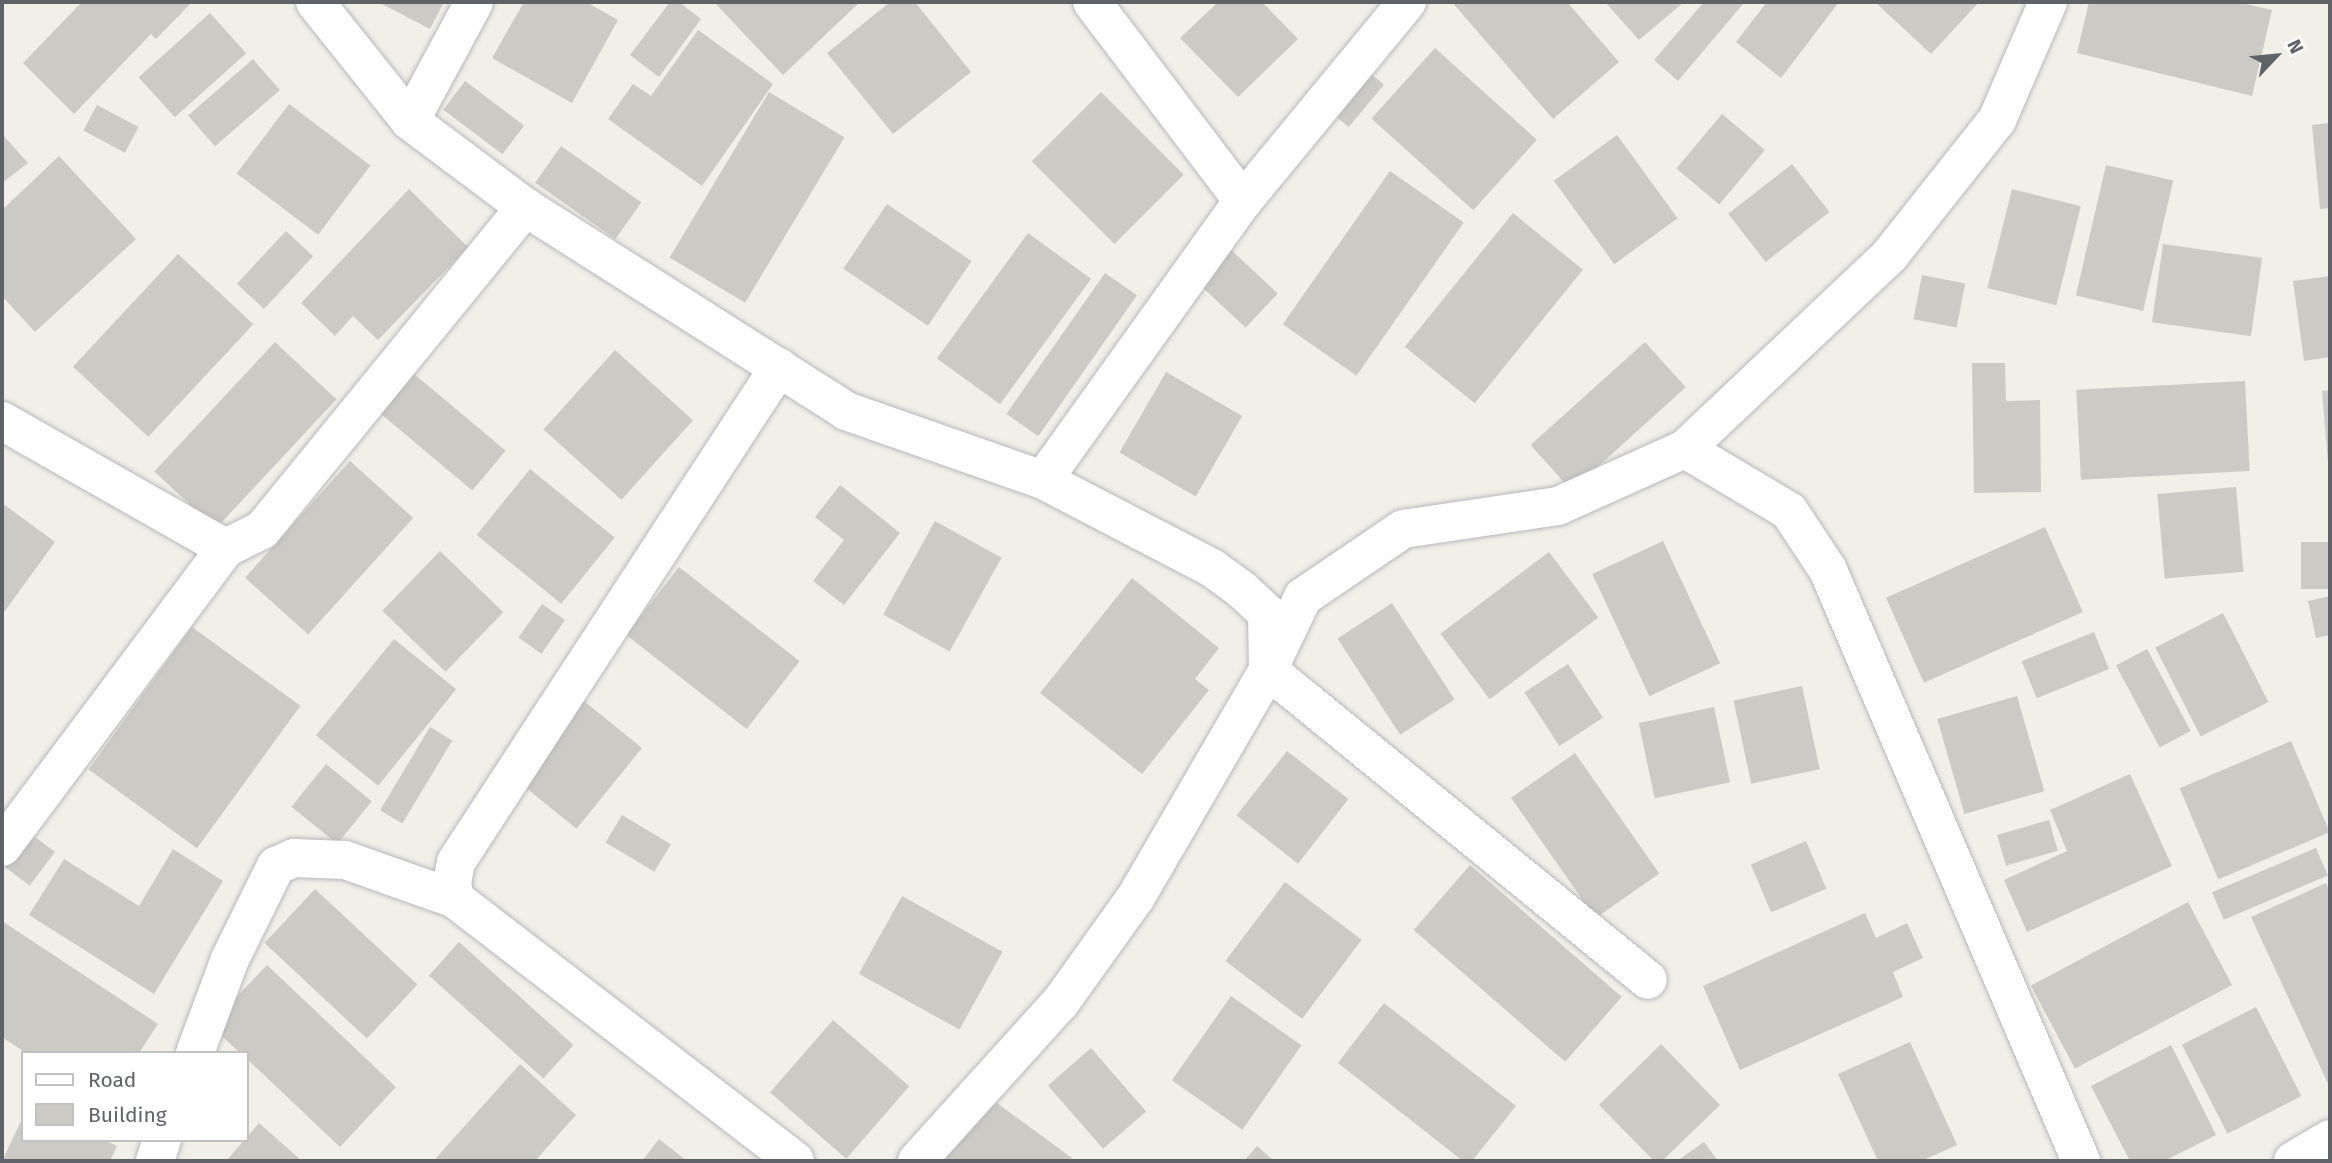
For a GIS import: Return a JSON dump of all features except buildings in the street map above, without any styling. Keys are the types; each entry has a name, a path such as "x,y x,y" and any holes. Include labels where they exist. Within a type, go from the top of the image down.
{"street":[{"path":"315,2 410,121 525,207 846,411 1043,481 1212,568 1241,589 1267,613 1268,670 1648,980"},
{"path":"410,121 474,2"},
{"path":"1092,2 1243,201"},
{"path":"1043,481 1243,201 1407,2"},
{"path":"916,1161 1060,1003 1136,897 1268,670 1303,597 1403,528 1558,506 1685,449 1890,255 1997,120 2048,2"},
{"path":"2,847 226,548 262,530 525,207"},
{"path":"455,899 452,883 456,862 779,368"},
{"path":"2,421 226,548"},
{"path":"1685,449 1788,511 1828,570 2081,1161"},
{"path":"196,1051 230,959 276,866 294,858 345,860 455,899 795,1161"},
{"path":"2293,1161 2330,1139"},
{"path":"155,1161 161,1142"}]}
